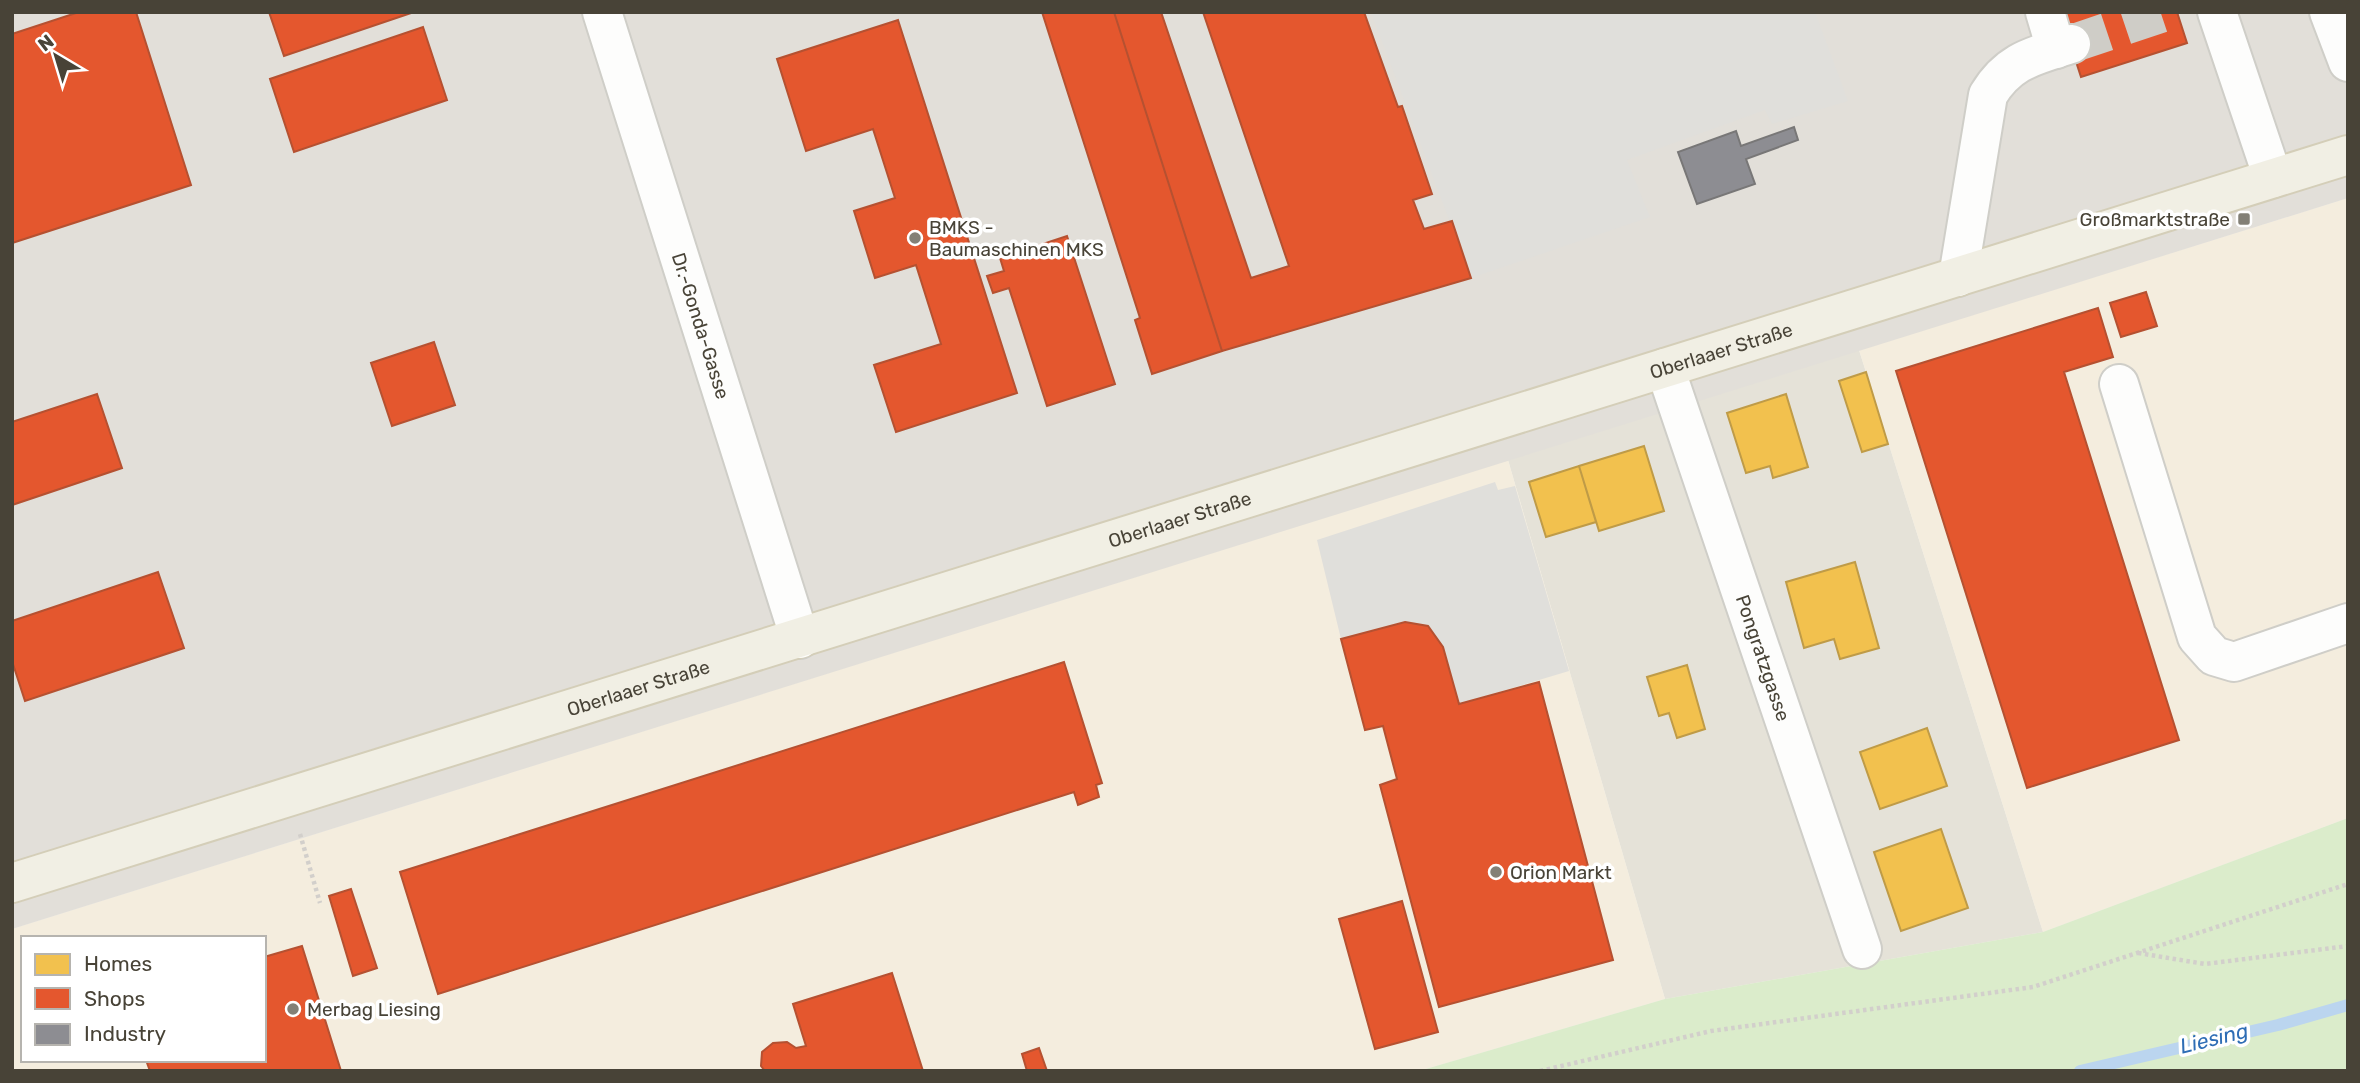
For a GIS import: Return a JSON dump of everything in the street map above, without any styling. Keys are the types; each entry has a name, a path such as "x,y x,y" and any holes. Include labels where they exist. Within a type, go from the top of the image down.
{"main road":[{"name":"Oberlaaer Straße","path":"12,883 2348,155"}],"street":[{"name":"Dr.-Gonda-Gasse","path":"602,12 800,639"},
{"path":"1958,276 1988,94 1999,76 2013,64 2063,47 2045,12"},
{"path":"2217,12 2273,178"},
{"path":"2329,12 2348,62"},
{"name":"Pongratzgasse","path":"1665,368 1862,949"},
{"path":"2119,384 2197,637 2214,656 2234,662 2348,623"}],"path":[{"path":"300,834 320,903"},
{"path":"1540,1071 1711,1031 2033,987 2348,884"},
{"path":"2137,953 2205,964 2348,946"}],"shaded area":[{"path":"12,12 2348,12 2348,198 12,929"},
{"path":"1371,12 1815,12 1848,101 1772,124 1765,110 1627,160 1650,217 1471,278"},
{"path":"2348,198 2348,818 2043,932 1859,350"},
{"path":"1859,350 2043,932 1665,999 1508,460"},
{"path":"1508,460 1665,999 1419,1071 12,1071 12,929"},
{"path":"1495,482 1498,490 1515,486 1569,671 1459,704 1443,647 1428,626 1405,622 1341,639 1317,540"}],"green space":[{"path":"2348,818 2348,1071 1419,1071 1665,999 2043,932"}],"building: Homes":[{"path":"1866,372 1888,444 1862,452 1839,381"},
{"path":"1786,394 1808,467 1773,478 1770,466 1746,473 1727,413"},
{"path":"1644,446 1664,511 1599,531 1579,466"},
{"path":"1579,466 1596,522 1546,537 1529,482"},
{"path":"1855,562 1879,648 1840,659 1834,639 1804,648 1786,582"},
{"path":"1687,665 1705,729 1677,738 1669,713 1659,716 1647,677"},
{"path":"1927,728 1947,786 1880,809 1860,752"},
{"path":"1941,829 1968,908 1901,931 1874,852"}],"building: Shops":[{"path":"79,12 136,12 191,185 12,243 12,34"},
{"path":"269,12 414,12 284,56"},
{"path":"1042,12 1114,12 1222,351 1152,374 1135,320 1140,318"},
{"path":"1114,12 1161,12 1251,278 1289,266 1203,12 1364,12 1398,107 1402,106 1432,194 1413,200 1424,229 1452,221 1471,278 1222,351"},
{"path":"2060,12 2177,12 2187,43 2081,77"},
{"name":"BMKS - Baumaschinen MKS","path":"898,20 1017,393 896,432 874,365 941,344 916,265 875,278 854,211 895,198 873,129 806,151 777,59"},
{"path":"423,27 447,100 294,152 270,79"},
{"path":"1067,236 1115,384 1047,406 1009,288 993,293 987,276 1004,271 1000,258"},
{"path":"2146,292 2157,326 2121,337 2110,303"},
{"path":"2098,308 2113,357 2064,372 2179,740 2027,788 1896,371"},
{"path":"434,342 455,405 392,426 371,363"},
{"path":"97,394 122,468 12,505 12,422"},
{"path":"158,572 184,648 25,701 12,661 12,621"},
{"name":"Orion Markt","path":"1405,622 1428,626 1443,647 1459,704 1539,682 1613,960 1439,1007 1380,785 1397,779 1383,726 1365,730 1341,639"},
{"path":"1064,662 1102,783 1096,785 1099,797 1078,805 1074,792 438,994 400,872"},
{"path":"351,889 377,968 353,976 329,896"},
{"path":"1402,901 1438,1032 1375,1049 1339,919"},
{"name":"Merbag Liesing","path":"302,946 341,1071 150,1071 147,1062 266,1062 266,956"},
{"path":"892,973 923,1071 765,1071 761,1066 762,1052 773,1043 787,1042 796,1048 806,1046 793,1004"},
{"path":"1039,1048 1047,1071 1027,1071 1022,1054"}],"building: Industry":[{"path":"1794,127 1798,140 1746,159 1755,184 1697,204 1678,152 1736,131 1741,146"}],"waterway":[{"name":"Liesing","path":"2080,1071 2278,1025 2348,1005"}],"tunnel":[{"path":"2071,44 2166,12"}],"place":[{"name":"Großmarktstraße","path":"2244,219"},
{"name":"BMKS - Baumaschinen MKS","path":"915,238"},
{"name":"Orion Markt","path":"1496,872"},
{"name":"Merbag Liesing","path":"293,1009"}]}
